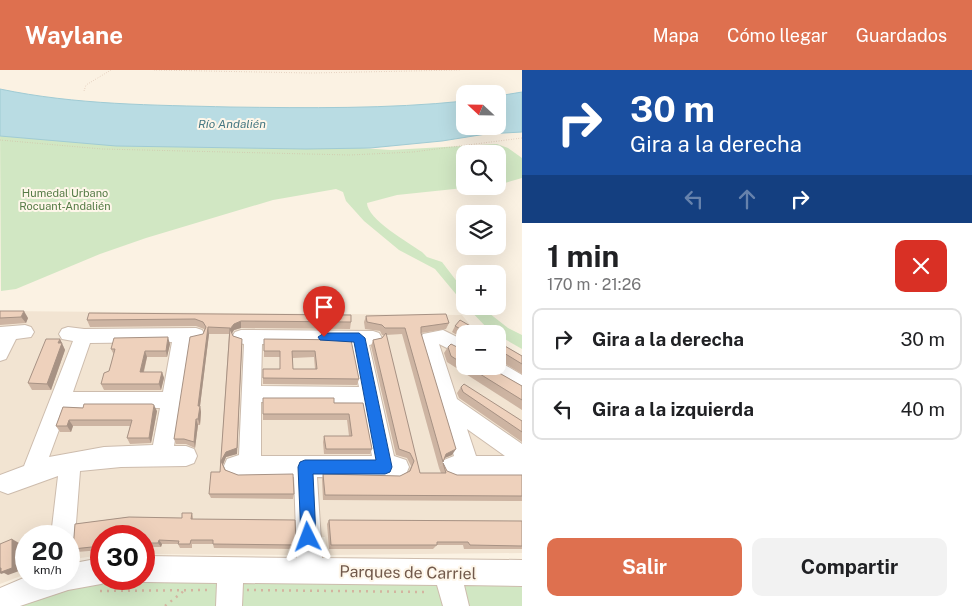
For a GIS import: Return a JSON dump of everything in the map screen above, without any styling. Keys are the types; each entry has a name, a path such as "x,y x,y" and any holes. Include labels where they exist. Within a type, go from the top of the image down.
{"street":[{"path":"0,354 12,334"},
{"path":"32,474 60,400 76,335 189,335 171,400 162,455"},
{"path":"247,337 366,338 371,395 392,467 242,466 251,394 247,337"},
{"path":"456,345 443,338 429,339 448,404 460,467 522,467"},
{"path":"506,375 522,385"},
{"path":"251,394 371,395"},
{"path":"60,400 171,400"},
{"path":"448,404 522,456"},
{"path":"8,483 70,463 112,456 186,456"},
{"path":"64,525 70,463"},
{"path":"305,467 310,571"},
{"name":"Parques de Carriel","path":"155,572 229,589 310,571 452,590 522,573"},
{"path":"0,601 27,590"}],"path":[{"path":"84,91 86,85 111,70"},
{"path":"154,70 302,73 460,70"},
{"path":"0,140 102,150 350,155 412,152 522,138"},
{"path":"155,587 185,590 452,590"},
{"path":"165,606 185,590"}],"shaded area":[{"path":"0,311 462,315 470,325 456,325 456,375 506,375 506,349 522,358 522,553 328,555 325,537 301,537 302,555 155,554 155,525 90,525 90,557 80,558 80,525 15,525 15,578 0,584"}],"green space":[{"name":"Humedal Urbano Rocuant-Andalién","path":"0,125 337,141 360,148 391,150 456,146 456,189 397,195 367,203 369,209 381,223 427,257 442,262 456,280 456,294 435,269 399,250 364,221 346,201 343,192 336,189 273,200 146,238 100,254 16,289 1,291"},
{"name":"Humedal Urbano Rocuant-Andalién","path":"506,147 522,158 522,178 506,183"},
{"path":"475,315 491,315 504,325 484,325"},
{"path":"506,326 522,335 522,349 506,340"},
{"path":"155,581 522,586 522,606 20,606 64,590 80,590 80,587 90,585 90,590 155,590"}],"water":[{"name":"Río Andalién","path":"0,89 86,101 172,106 348,107 456,102 456,135 480,135 442,141 370,148 306,149 116,146 0,136"},
{"path":"522,92 522,132 506,133 506,95"}],"building":[{"path":"0,311 24,311 21,317 0,318"},
{"path":"89,313 351,315 351,322 241,321 234,324 230,329 233,336 242,339 237,448 226,452 221,461 225,470 238,475 293,474 294,494 209,494 211,472 220,472 230,328 208,327 198,406 200,406 198,419 196,419 194,442 174,439 190,337 203,334 206,327 203,322 195,319 87,320"},
{"path":"446,314 449,323 421,327 421,333 456,449 446,454 443,462 405,328 385,328 382,325 367,322 366,316"},
{"path":"460,320 469,325 456,325"},
{"path":"386,333 420,473 446,473 443,463 447,471 457,475 522,475 522,496 325,495 323,474 400,476 410,471 414,461 410,453 399,449 373,340 382,338"},
{"path":"168,337 166,351 145,351 140,372 162,372 159,384 101,384 104,373 109,371 111,364 115,349 111,349 114,338"},
{"path":"46,339 60,339 58,343 62,343 47,384 28,383"},
{"path":"264,339 351,340 359,379 263,378 263,369 280,369 280,351 264,351","holes":["292,351 315,351 317,369 293,369"]},
{"path":"451,344 456,346 456,359 451,356 448,347"},
{"path":"506,347 522,356 522,364 506,354"},
{"path":"482,375 503,375 522,386 522,400"},
{"path":"464,384 522,421 522,432 463,392 461,387"},
{"path":"263,398 334,398 334,403 363,403 372,449 326,449 324,436 352,436 349,414 263,414"},
{"path":"84,404 154,405 149,438 127,438 132,420 69,420 67,426 56,426 63,407 83,408"},
{"path":"182,513 192,513 191,519 295,520 296,545 213,544 213,540 191,540 190,544 178,544 179,541 159,540 158,543 155,543 155,525 90,525 90,547 80,548 80,525 75,525 129,517 182,518"},
{"path":"329,520 522,521 522,546 470,545 468,542 437,542 437,545 331,545"},
{"path":"12,539 12,568 1,572 0,544"}],"route":[{"path":"308,537 305,467 385,467 359,338 324,337"}]}
